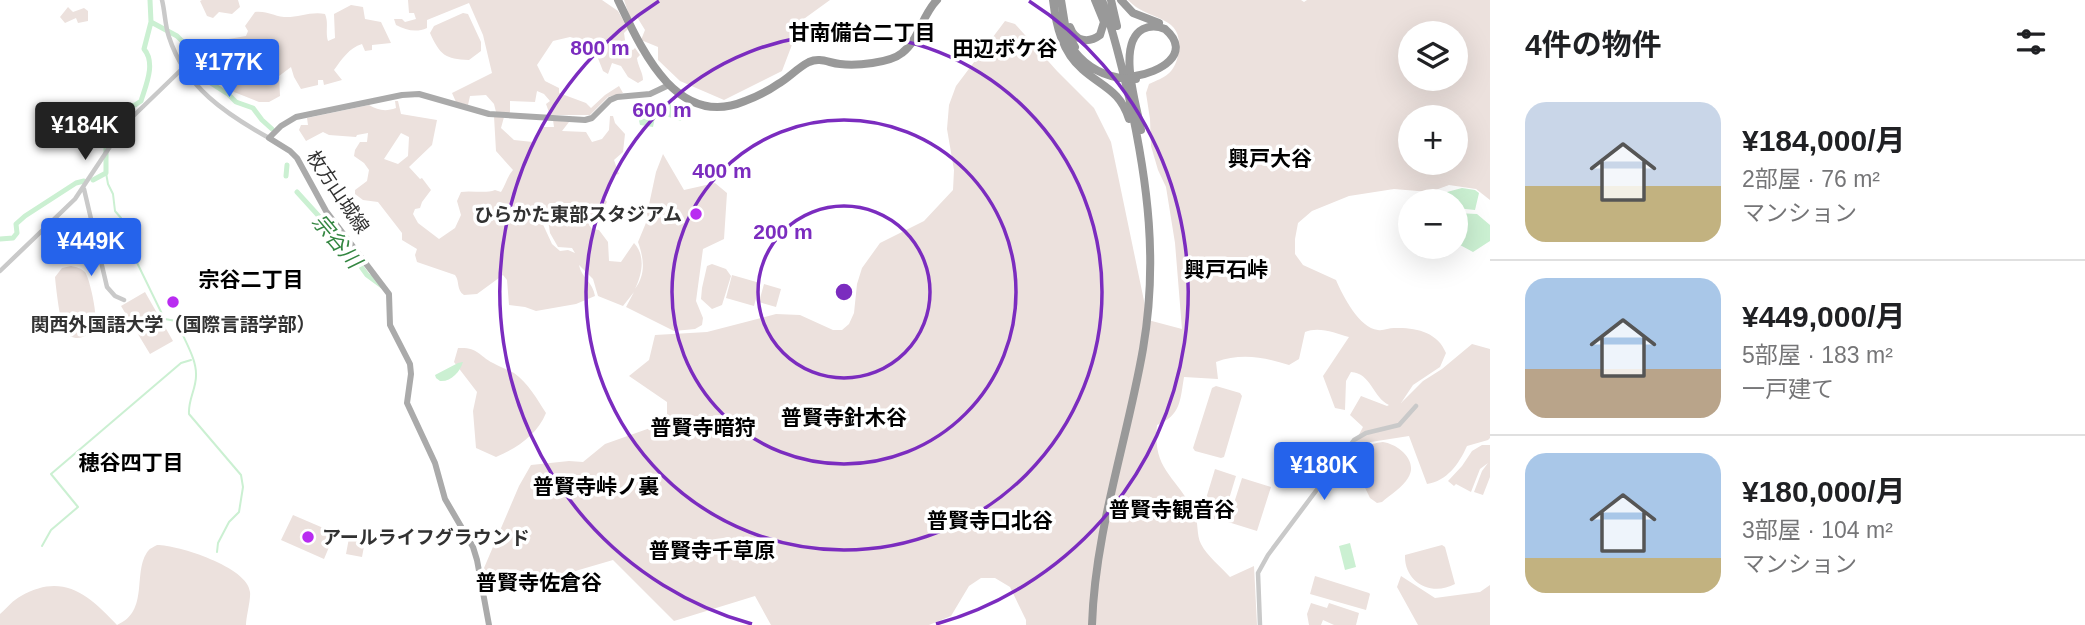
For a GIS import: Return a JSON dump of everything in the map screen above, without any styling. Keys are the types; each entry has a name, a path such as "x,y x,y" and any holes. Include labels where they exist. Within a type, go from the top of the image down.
{"highway":[{"path":"618,0 650,63 669,85 698,104 713,107 731,106 777,86 812,61 821,60 843,65 888,61 908,47 937,0"},
{"path":"1059,0 1071,31 1079,39 1089,41 1100,35 1103,26 1096,0"},
{"path":"1059,0 1066,31 1076,49 1095,67 1120,77 1155,75 1169,66 1177,55 1178,44 1174,34 1167,26 1133,13 1121,0"},
{"path":"1059,0 1063,43 1073,59 1088,74 1112,90 1123,104 1145,166"},
{"path":"1102,0 1115,39 1145,166"},
{"path":"1111,0 1145,166"},
{"path":"1093,625 1094,587 1105,520 1135,390 1148,315 1151,245 1145,166 1129,64 1130,47 1141,30 1151,26 1165,29 1175,42 1172,58 1159,70 1135,78"}],"main road":[{"path":"269,138 281,126 296,117 402,95 419,94 489,114 586,120 617,97 650,94 669,85"},
{"name":"枚方山城線","path":"269,138 297,158 326,211 389,294 390,325 410,364 407,402 435,463 445,499 473,547 489,625"}],"street":[{"path":"162,0 167,31 183,68 213,103 269,138"},
{"path":"0,271 84,189 127,122 183,68"},
{"path":"84,189 107,287 115,296 124,300"},
{"path":"1260,625 1257,580 1260,567 1268,555 1354,440 1366,433 1399,425 1416,406"}],"shaded area":[{"path":"238,0 240,7 232,14 219,12 213,18 207,16 200,1"},
{"path":"408,0 602,0 618,11 628,29 624,33 626,47 633,50 635,48 640,55 637,58 643,80 638,83 628,77 621,66 612,63 608,74 603,71 592,43 570,37 553,41 537,65 545,81 559,88 559,93 586,103 591,108 619,86 623,93 608,97 590,115 550,115 546,104 550,101 537,91 535,102 510,101 510,113 496,112 494,104 486,95 470,96 468,105 456,102 452,93 492,73 483,35 469,3 427,20 427,28 415,31 396,25 394,19 402,19 405,22 416,19 414,13 409,13"},
{"path":"624,0 830,0 801,21 782,71 724,100 680,81 658,60 658,47 641,40 645,30 637,17 630,18"},
{"path":"1128,0 1490,0 1490,200 1476,189 1449,185 1438,189 1394,189 1349,196 1312,211 1298,223 1295,239 1295,254 1303,265 1336,280 1352,310 1364,324 1378,330 1418,330 1432,336 1442,346 1446,353 1440,367 1413,385 1401,403 1423,381 1472,344 1490,349 1488,440 1467,446 1452,471 1427,484 1409,436 1358,444 1342,467 1363,427 1350,415 1361,396 1389,405 1379,397 1368,381 1358,373 1351,372 1346,381 1345,410 1335,408 1323,376 1349,337 1327,331 1305,332 1299,359 1289,365 1262,358 1225,359 1216,362 1218,379 1184,377 1175,412 1157,425 1158,453 1167,472 1194,512 1199,540 1207,553 1230,577 1254,566 1257,625 1026,625 1010,587 995,578 981,578 969,586 951,616 929,625 771,625 755,596 674,621 613,560 524,586 490,585 484,568 519,486 531,465 583,462 605,444 667,422 667,402 629,376 649,360 655,335 707,332 776,314 800,315 833,330 842,330 849,324 854,313 857,284 862,268 880,243 924,221 953,190 954,170 947,129 949,105 956,86 1005,21 1015,24 1094,108 1111,142 1148,320 1182,329 1175,243 1166,187 1151,146 1146,93 1149,84 1164,77 1174,67 1179,42 1177,32 1171,25"},
{"path":"351,5 363,7 365,19 381,22 391,43 372,45 372,50 365,51 362,44 353,48 334,70 342,80 324,85 323,80 318,80 318,85 301,89 291,67 279,76 280,96 269,102 259,102 229,90 223,76 211,64 211,42 246,36 248,31 245,26 255,12 284,17 325,14 328,41 335,38 334,14"},
{"path":"68,7 73,12 84,8 88,11 88,21 78,23 76,18 65,23 60,17"},
{"path":"463,13 468,14 481,42 481,51 469,60 444,54 430,33 434,26"},
{"path":"395,101 398,101 401,114 437,120 432,145 409,167 431,190 413,214 418,223 439,239 455,228 461,215 457,201 461,192 501,192 513,170 496,151 494,116 504,117 501,128 514,140 533,142 543,127 554,127 553,120 569,122 562,131 586,132 592,142 602,139 609,130 610,116 613,116 615,123 625,134 623,152 614,160 619,174 615,175 605,199 607,202 601,212 595,210 589,225 592,229 599,230 608,242 609,261 621,262 634,243 638,248 642,265 635,289 643,266 638,242 648,218 656,172 663,154 684,190 715,183 727,193 724,239 703,249 696,301 703,318 702,325 695,329 674,331 626,307 634,292 623,306 598,296 593,279 579,265 595,296 576,304 536,311 509,305 507,280 503,275 477,294 464,295 455,275 417,262 417,249 402,240 402,233 378,202 363,200 355,194 355,190 367,181 369,170 354,156 355,150 360,142 367,142 368,133 356,137 323,132 306,141 299,130 301,125 308,125 307,118 369,105 382,110 396,108","holes":["401,133 409,137 408,156 398,164 384,159","547,214 550,233 558,247 572,248 575,253 560,251 552,244 540,218"]},
{"path":"674,102 683,111 681,121 666,116 670,104 672,106"},
{"path":"658,103 653,127 640,125 637,111 640,104"},
{"path":"1462,188 1475,190 1479,193 1475,210 1468,209 1468,189 1458,189"},
{"path":"1468,214 1477,214 1490,225 1490,241 1473,252 1468,249"},
{"path":"110,221 118,249 103,253 95,225"},
{"path":"712,264 726,269 731,276 722,305 712,309 701,299 707,266"},
{"path":"71,266 85,272 87,276 95,314 95,325 90,333 77,338 68,335 63,327 55,277 62,268"},
{"path":"732,275 760,283 754,306 726,298"},
{"path":"764,284 781,289 776,307 759,302"},
{"path":"145,292 173,341 150,354 121,306"},
{"path":"458,348 474,350 514,373 528,386 546,413 526,440 496,457 476,448 473,411 477,392 454,362"},
{"path":"463,362 451,378 440,381 436,378 435,375"},
{"path":"1216,386 1242,396 1224,457 1221,458 1195,451 1193,448 1212,388"},
{"path":"1383,442 1395,446 1405,454 1411,465 1411,472 1400,488 1377,503 1370,498 1354,465 1364,448"},
{"path":"1482,445 1490,445 1490,477 1483,495 1474,492 1488,463 1480,469 1471,492 1448,481 1472,451"},
{"path":"1215,469 1236,476 1222,522 1201,515"},
{"path":"1242,478 1271,487 1257,531 1228,522"},
{"name":"アールライフグラウンド","path":"293,515 335,533 324,559 281,540"},
{"path":"349,538 365,541 362,557 346,554"},
{"path":"1350,543 1356,567 1345,570 1339,546"},
{"path":"157,545 195,553 225,566 238,574 250,592 246,625 117,625 127,619 134,610 143,560 149,550"},
{"path":"1442,545 1445,547 1455,584 1446,588 1428,588 1409,573 1405,555"},
{"path":"1315,576 1369,593 1366,610 1310,594"},
{"path":"1401,576 1435,598 1480,592 1490,585 1490,625 1418,625 1397,587"},
{"path":"62,587 85,596 117,625 0,625 0,614 18,598 36,589"},
{"path":"1311,603 1327,608 1329,603 1359,613 1356,625 1334,625 1323,620 1321,625 1309,625 1307,614"}],"waterway":[{"path":"93,180 106,173 106,143 99,117 101,112 135,105 141,101 150,67 144,49 151,22 150,0"},
{"name":"宗谷川","path":"151,22 177,36 191,50 206,80 236,102 253,108 272,129"},
{"name":"宗谷川","path":"286,176 287,165"},
{"path":"106,173 115,211 121,218 126,240 163,316 178,323 192,356 196,376 189,414 241,475 243,487 239,512 229,522 218,543 217,552"},
{"path":"0,239 13,238 17,233 16,224 25,216 76,183 84,181"},
{"name":"宗谷川","path":"297,192 346,246 367,275 382,286"},
{"path":"42,546 51,530 78,507 51,474 181,363 191,360"}],"place":[{"name":"ひらかた東部スタジアム","path":"696,214"},
{"name":"関西外国語大学（国際言語学部）","path":"173,302"},
{"name":"アールライフグラウンド","path":"308,537"}],"district":[{"name":"甘南備台二丁目","path":"862,32"},
{"name":"田辺ボケ谷","path":"1005,48"},
{"name":"興戸大谷","path":"1270,158"},
{"name":"興戸石峠","path":"1226,269"},
{"name":"宗谷二丁目","path":"251,279"},
{"name":"普賢寺針木谷","path":"844,417"},
{"name":"普賢寺暗狩","path":"703,427"},
{"name":"穂谷四丁目","path":"131,462"},
{"name":"普賢寺峠ノ裏","path":"596,486"},
{"name":"普賢寺観音谷","path":"1172,509"},
{"name":"普賢寺口北谷","path":"990,520"},
{"name":"普賢寺千草原","path":"712,550"},
{"name":"普賢寺佐倉谷","path":"539,582"}]}
